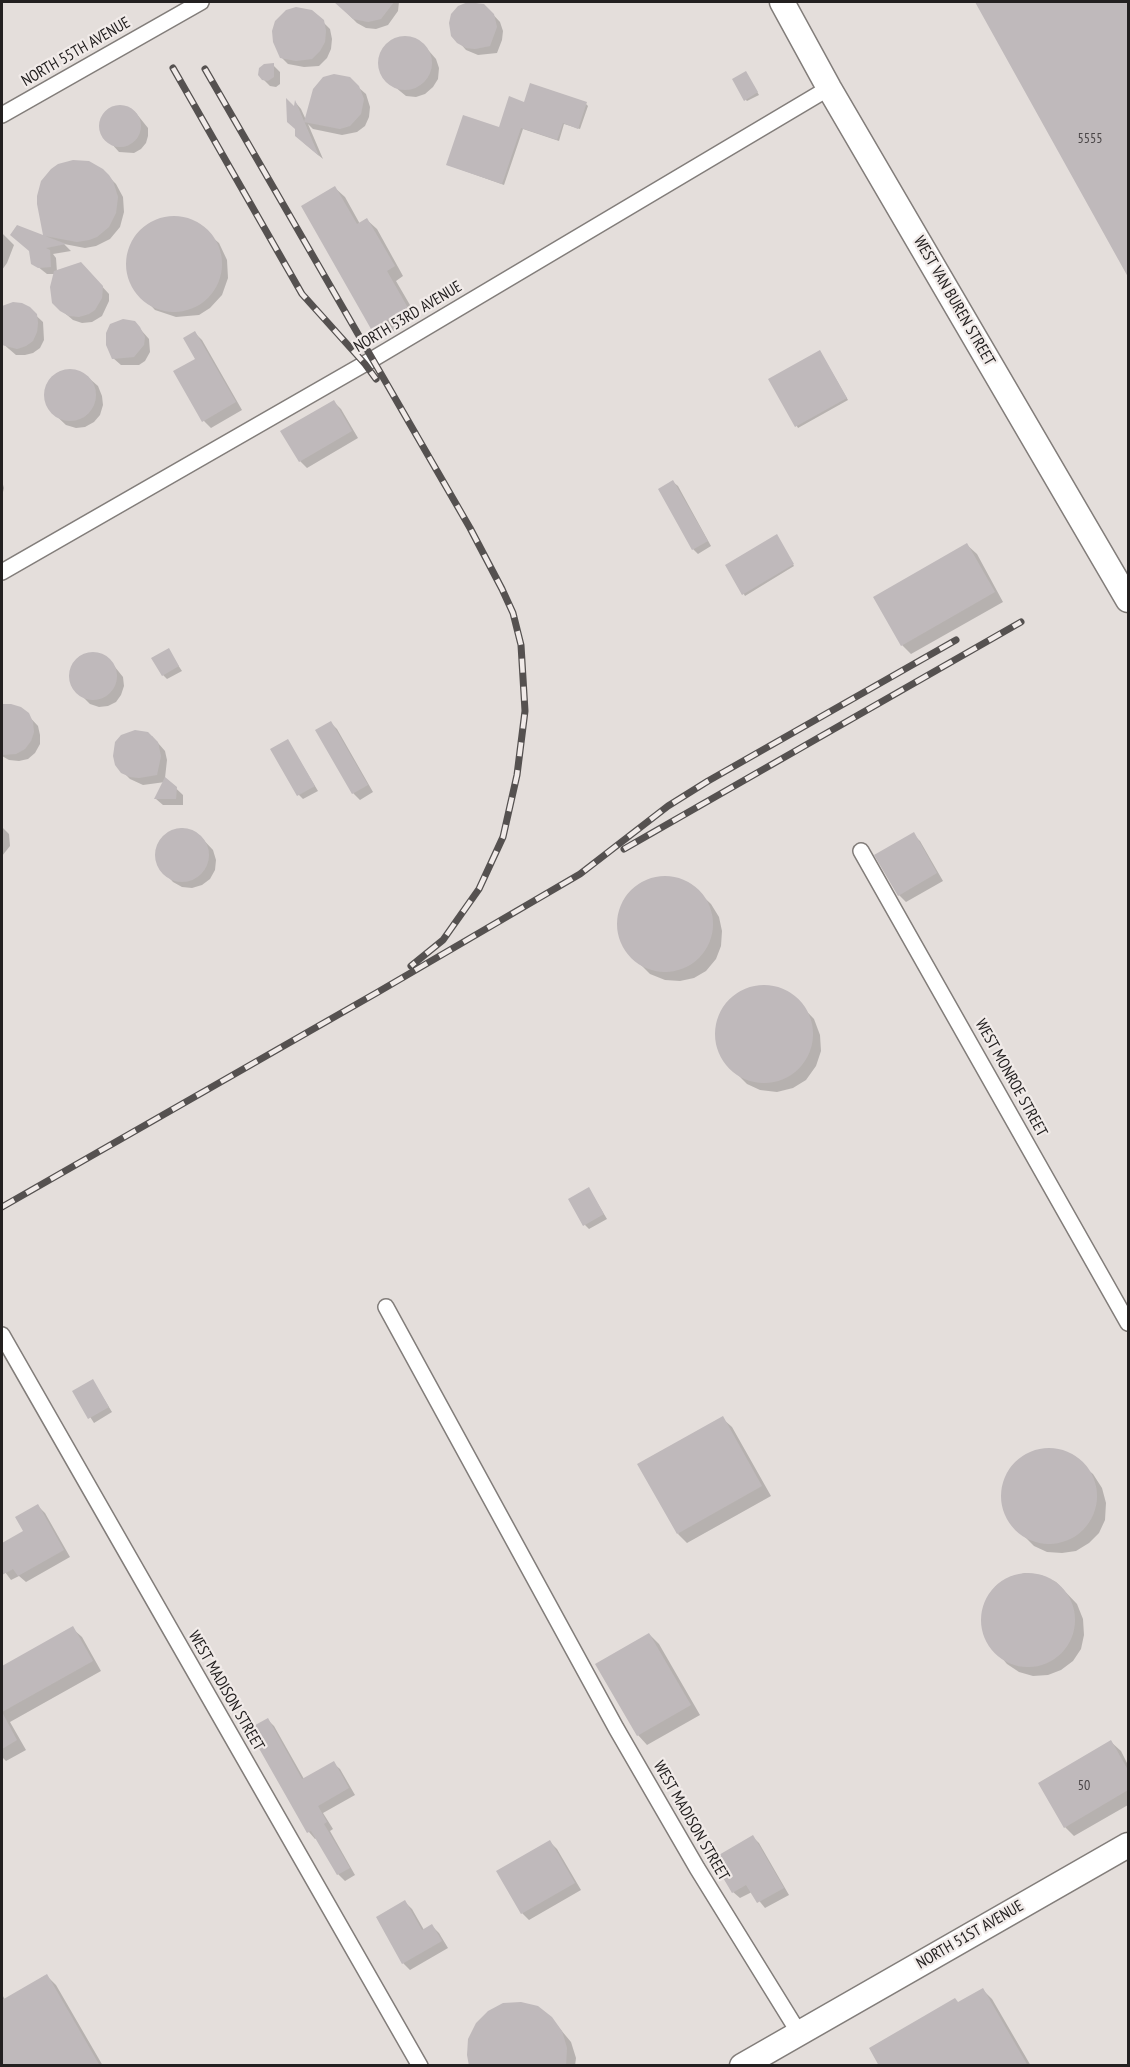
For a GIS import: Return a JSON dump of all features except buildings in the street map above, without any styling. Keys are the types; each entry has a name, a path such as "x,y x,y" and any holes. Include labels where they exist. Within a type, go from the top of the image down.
{"main road":[{"name":"WEST VAN BUREN STREET","path":"782,2 1128,600"},
{"name":"NORTH 51ST AVENUE","path":"742,2066 1128,1845"}],"street":[{"name":"NORTH 55TH AVENUE","path":"2,115 201,2"},
{"name":"NORTH 53RD AVENUE","path":"2,572 373,359 830,88"},
{"name":"WEST MONROE STREET","path":"861,851 1128,1323"},
{"name":"WEST MADISON STREET","path":"386,1307 622,1738 697,1868 805,2029"},
{"name":"WEST MADISON STREET","path":"2,1335 420,2066"}],"railway":[{"path":"173,68 302,294 376,379"},
{"path":"205,69 470,528 513,613 521,645 525,711 517,775 503,837 479,889 443,940 411,966"},
{"path":"624,849 1021,622"},
{"path":"2,1207 580,874 668,806 708,781 956,640"}]}
